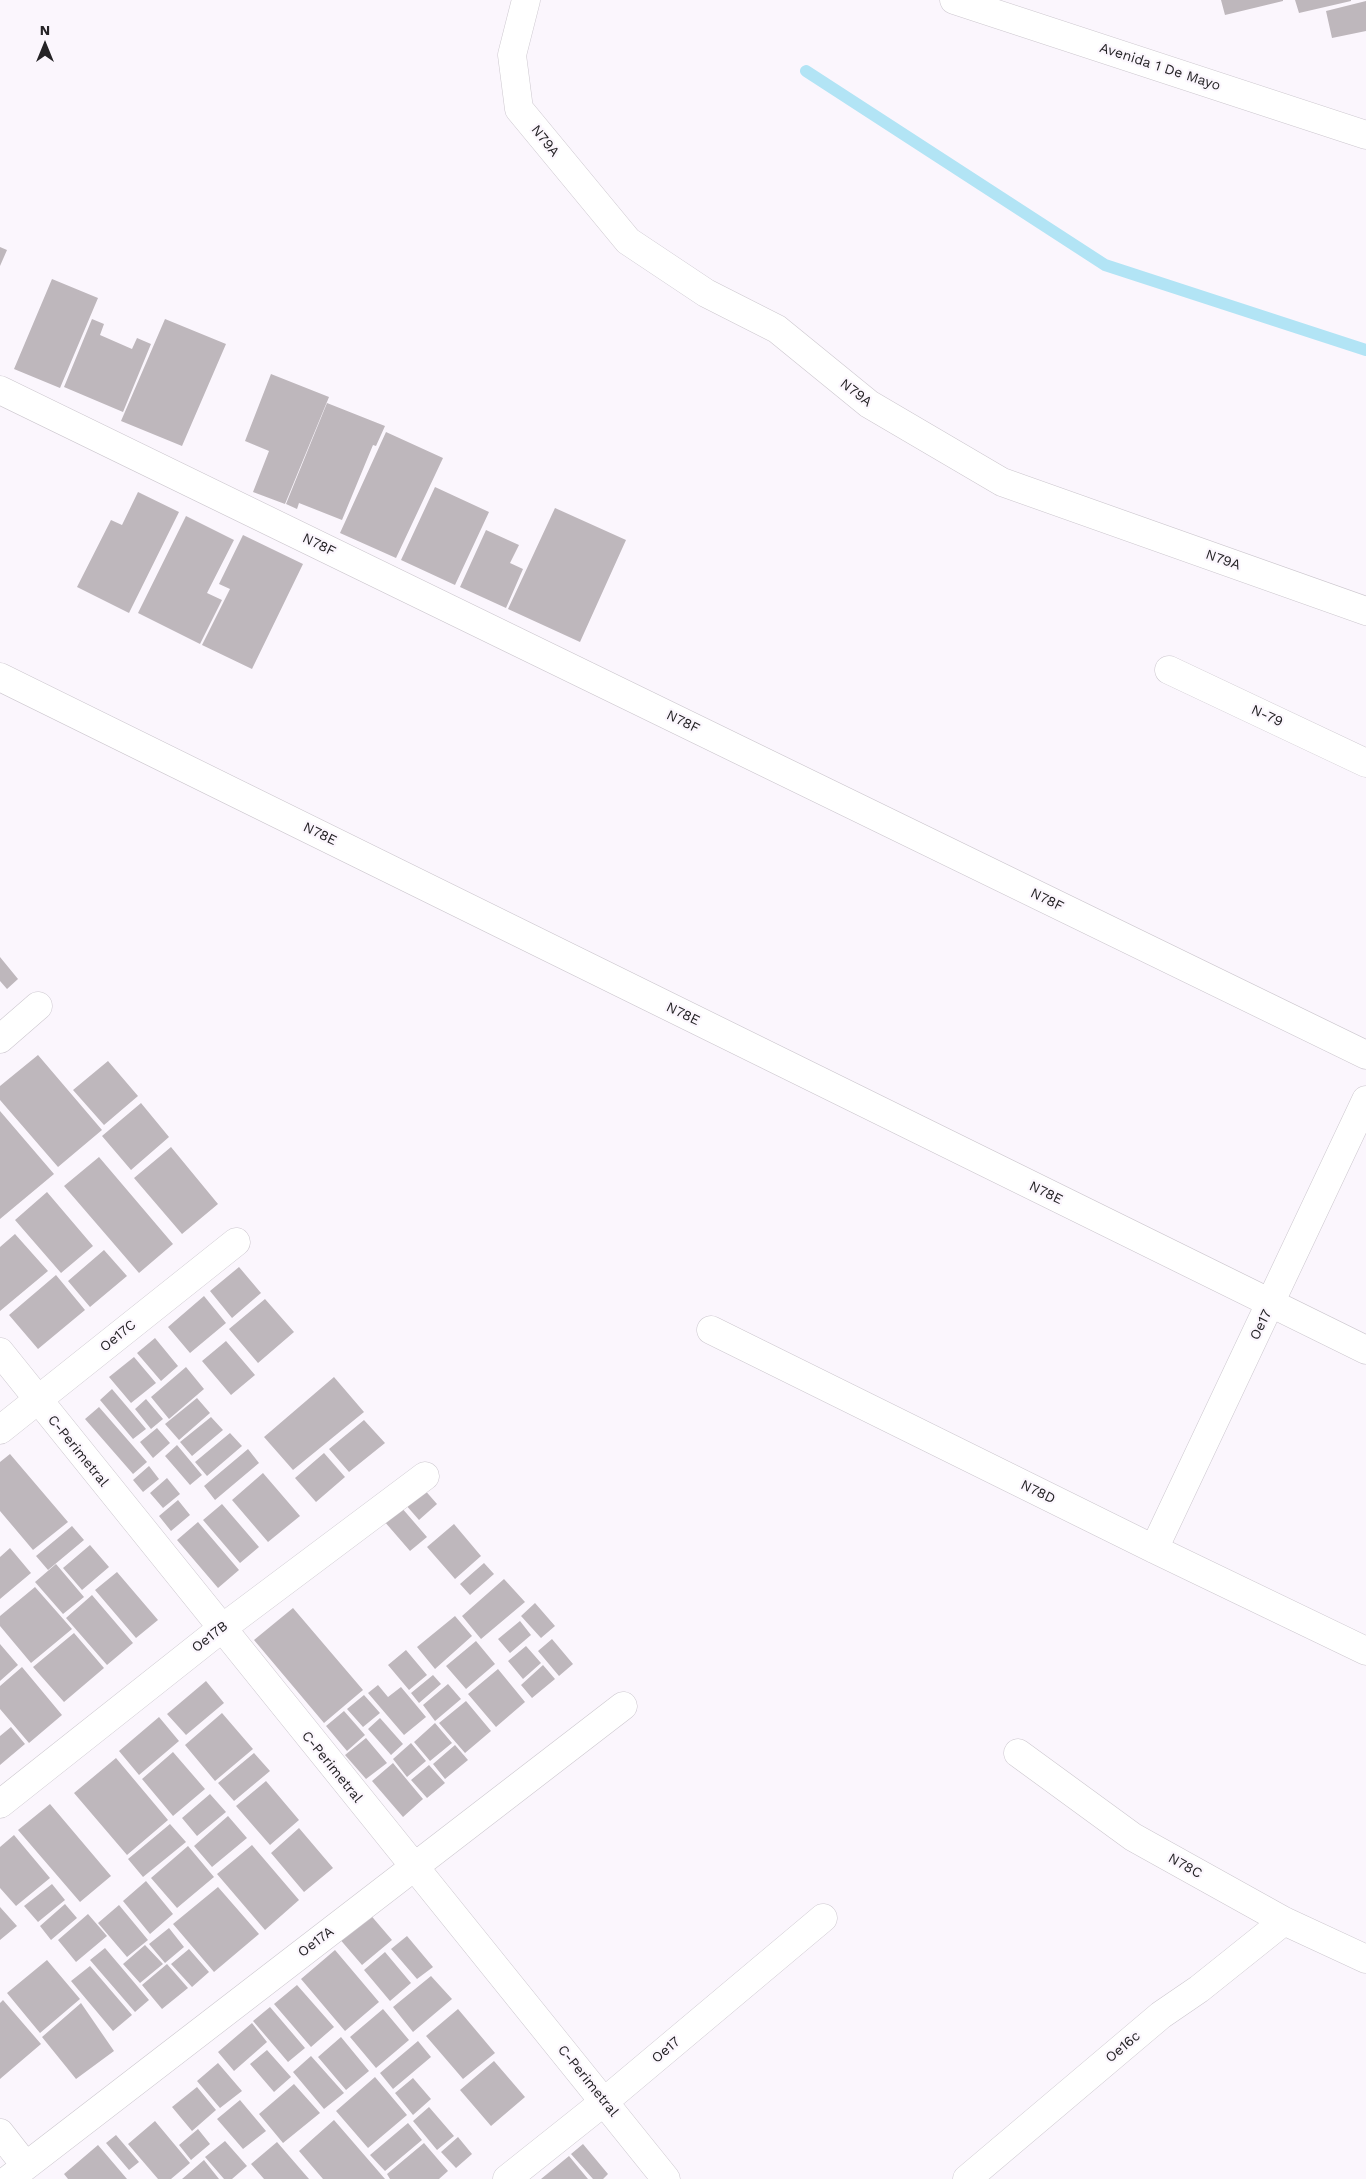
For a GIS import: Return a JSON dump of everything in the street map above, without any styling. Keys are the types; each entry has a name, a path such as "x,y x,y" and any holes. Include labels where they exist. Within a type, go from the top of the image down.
{"street":[{"name":"N79A","path":"526,0 512,55 519,109 628,241 706,293 777,329 869,404 1002,482 1366,611"},
{"name":"Avenida 1 De Mayo","path":"954,0 1366,135"},
{"name":"N78F","path":"0,390 1366,1055"},
{"name":"N-79","path":"1169,670 1366,763"},
{"name":"N78E","path":"0,676 1366,1350"},
{"path":"0,1039 38,1006"},
{"name":"Oe17","path":"1154,1549 1366,1100"},
{"name":"Oe17C","path":"0,1430 236,1242"},
{"name":"N78D","path":"711,1330 1154,1549 1366,1651"},
{"name":"C-Perimetral","path":"0,1352 413,1868 605,2101 666,2179"},
{"name":"Oe17B","path":"0,1804 221,1629 425,1476"},
{"name":"Oe17A","path":"17,2172 623,1706"},
{"name":"N78C","path":"1018,1753 1133,1837 1284,1921 1366,1959"},
{"name":"Oe17","path":"508,2179 605,2101 823,1918"},
{"name":"Oe16c","path":"967,2179 1161,2015 1199,1990 1284,1921"},
{"path":"0,2133 17,2172"}],"building":[{"path":"1221,0 1283,0 1283,1 1225,15"},
{"path":"1295,0 1351,0 1351,1 1299,13"},
{"path":"1366,1 1366,31 1332,38 1326,11"},
{"path":"0,247 7,250 0,266"},
{"path":"52,279 98,298 60,388 14,369"},
{"path":"92,319 104,324 100,335 132,349 137,338 151,344 123,412 64,387"},
{"path":"165,319 226,344 182,446 121,421"},
{"path":"271,374 329,397 285,504 253,492 269,451 245,441"},
{"path":"327,403 385,426 376,446 373,445 342,520 299,503 297,509 286,504"},
{"path":"386,432 443,458 396,558 340,533"},
{"path":"435,487 489,512 455,585 401,560"},
{"path":"138,492 179,512 129,613 77,587 111,520 122,525"},
{"path":"555,508 626,540 580,642 508,609"},
{"path":"186,516 234,540 207,593 222,600 200,644 138,613"},
{"path":"486,530 519,545 510,563 523,569 506,608 460,587"},
{"path":"243,535 303,564 252,669 202,645 230,589 219,584"},
{"path":"0,957 18,979 7,989 0,981"},
{"path":"38,1055 102,1130 58,1167 0,1100 0,1086"},
{"path":"108,1061 138,1096 104,1125 73,1090"},
{"path":"141,1103 169,1137 131,1170 102,1136"},
{"path":"0,1111 54,1174 0,1219"},
{"path":"171,1147 218,1204 182,1234 134,1178"},
{"path":"99,1157 173,1244 139,1273 64,1186"},
{"path":"47,1192 93,1246 61,1273 15,1220"},
{"path":"15,1234 48,1271 0,1311 0,1247"},
{"path":"104,1250 127,1276 90,1307 68,1281"},
{"path":"239,1267 261,1293 232,1318 210,1291"},
{"path":"56,1275 85,1310 38,1349 9,1315"},
{"path":"204,1296 226,1323 190,1353 168,1327"},
{"path":"265,1299 294,1332 258,1363 229,1329"},
{"path":"155,1338 178,1366 161,1381 137,1353"},
{"path":"226,1341 255,1375 231,1395 202,1361"},
{"path":"134,1357 156,1383 131,1403 109,1377"},
{"path":"186,1367 204,1389 169,1419 151,1397"},
{"path":"334,1377 364,1412 293,1470 264,1437"},
{"path":"112,1389 146,1429 133,1439 100,1400"},
{"path":"197,1398 210,1413 179,1440 165,1424"},
{"path":"146,1399 163,1419 151,1429 135,1409"},
{"path":"99,1407 147,1462 133,1474 85,1419"},
{"path":"211,1417 223,1430 192,1456 180,1442"},
{"path":"364,1420 385,1443 349,1472 329,1449"},
{"path":"157,1428 170,1443 153,1458 140,1442"},
{"path":"230,1433 242,1446 207,1476 195,1462"},
{"path":"177,1445 202,1475 190,1485 165,1456"},
{"path":"248,1449 259,1463 215,1500 204,1486"},
{"path":"324,1453 345,1477 316,1502 295,1478"},
{"path":"10,1454 68,1522 33,1550 0,1511 0,1462"},
{"path":"149,1466 159,1479 143,1492 133,1480"},
{"path":"263,1473 300,1516 268,1542 232,1500"},
{"path":"167,1478 180,1494 163,1508 150,1493"},
{"path":"423,1488 437,1504 419,1520 405,1504"},
{"path":"178,1500 190,1515 171,1531 159,1516"},
{"path":"222,1504 259,1547 240,1563 203,1520"},
{"path":"401,1507 427,1537 410,1551 384,1521"},
{"path":"198,1522 239,1570 218,1588 177,1540"},
{"path":"454,1524 481,1556 455,1579 427,1547"},
{"path":"72,1526 84,1540 48,1570 36,1556"},
{"path":"90,1545 109,1567 82,1590 63,1568"},
{"path":"10,1548 31,1573 0,1599 0,1557"},
{"path":"484,1563 494,1574 470,1595 460,1584"},
{"path":"56,1564 84,1597 63,1614 35,1582"},
{"path":"117,1572 158,1620 136,1638 95,1590"},
{"path":"504,1579 525,1602 481,1639 462,1616"},
{"path":"35,1587 72,1629 31,1663 0,1626 0,1616"},
{"path":"92,1595 133,1643 107,1665 66,1618"},
{"path":"535,1603 555,1626 541,1638 521,1616"},
{"path":"293,1608 363,1690 324,1723 254,1640"},
{"path":"455,1616 472,1636 435,1669 417,1647"},
{"path":"520,1621 531,1635 510,1653 498,1639"},
{"path":"74,1633 104,1668 64,1702 33,1667"},
{"path":"552,1639 573,1664 559,1676 538,1651"},
{"path":"476,1641 495,1664 466,1689 446,1666"},
{"path":"0,1644 18,1665 0,1681"},
{"path":"526,1646 541,1663 523,1679 508,1661"},
{"path":"406,1650 427,1675 409,1690 388,1665"},
{"path":"543,1665 555,1679 532,1698 521,1685"},
{"path":"22,1667 62,1715 29,1743 0,1709 0,1686"},
{"path":"498,1669 525,1702 496,1727 468,1694"},
{"path":"433,1675 441,1684 419,1703 411,1693"},
{"path":"206,1681 224,1703 186,1735 167,1714"},
{"path":"448,1684 461,1699 435,1721 423,1705"},
{"path":"378,1685 388,1697 401,1687 426,1717 404,1735 368,1693"},
{"path":"364,1695 380,1713 363,1727 347,1709"},
{"path":"466,1701 491,1731 465,1753 439,1723"},
{"path":"344,1711 365,1735 347,1751 326,1726"},
{"path":"222,1713 253,1749 215,1781 185,1745"},
{"path":"159,1717 179,1741 139,1775 119,1751"},
{"path":"380,1718 403,1744 391,1755 368,1729"},
{"path":"435,1723 452,1743 430,1761 414,1742"},
{"path":"11,1727 25,1744 0,1765 0,1736"},
{"path":"366,1738 387,1763 366,1779 345,1755"},
{"path":"411,1743 426,1761 407,1777 393,1759"},
{"path":"455,1745 468,1760 445,1779 433,1764"},
{"path":"173,1752 205,1789 173,1816 142,1779"},
{"path":"254,1753 270,1771 234,1801 218,1783"},
{"path":"116,1758 168,1820 127,1855 74,1793"},
{"path":"393,1763 423,1799 403,1817 372,1781"},
{"path":"429,1765 445,1783 427,1798 411,1780"},
{"path":"266,1781 299,1820 270,1845 236,1806"},
{"path":"210,1794 226,1812 197,1836 182,1818"},
{"path":"50,1804 111,1876 80,1902 18,1830"},
{"path":"228,1816 247,1838 212,1867 194,1846"},
{"path":"170,1824 186,1842 143,1877 128,1859"},
{"path":"299,1828 333,1868 304,1892 271,1853"},
{"path":"14,1835 50,1878 16,1906 0,1888 0,1847"},
{"path":"252,1845 299,1900 265,1930 217,1874"},
{"path":"188,1846 214,1877 177,1908 151,1878"},
{"path":"146,1881 173,1914 150,1934 123,1901"},
{"path":"52,1884 65,1900 38,1922 24,1906"},
{"path":"218,1887 259,1934 214,1972 173,1924"},
{"path":"65,1904 77,1918 51,1940 40,1926"},
{"path":"119,1905 148,1940 127,1957 98,1923"},
{"path":"0,1907 17,1926 0,1940"},
{"path":"368,1912 392,1940 362,1965 338,1937"},
{"path":"88,1914 107,1936 76,1962 58,1940"},
{"path":"169,1928 184,1947 165,1963 149,1944"},
{"path":"407,1936 433,1967 417,1979 391,1949"},
{"path":"145,1945 163,1964 140,1983 123,1964"},
{"path":"105,1948 149,2000 135,2012 90,1960"},
{"path":"189,1949 209,1972 192,1987 171,1964"},
{"path":"335,1950 379,2002 345,2031 301,1979"},
{"path":"385,1952 411,1983 390,2001 364,1970"},
{"path":"47,1960 80,1999 40,2033 7,1993"},
{"path":"167,1964 188,1988 162,2009 142,1985"},
{"path":"90,1966 132,2015 113,2031 71,1981"},
{"path":"431,1976 452,1999 413,2032 393,2007"},
{"path":"297,1985 334,2027 311,2047 274,2004"},
{"path":"3,2000 41,2044 0,2079 0,2003"},
{"path":"81,2003 114,2051 76,2079 42,2037"},
{"path":"270,2007 305,2048 288,2062 253,2021"},
{"path":"383,2009 409,2040 376,2068 350,2037"},
{"path":"458,2009 495,2053 463,2079 426,2036"},
{"path":"252,2023 267,2042 234,2071 218,2052"},
{"path":"341,2037 369,2071 346,2090 318,2057"},
{"path":"418,2041 431,2057 393,2089 380,2073"},
{"path":"267,2050 291,2077 274,2092 250,2064"},
{"path":"311,2056 344,2093 324,2109 293,2072"},
{"path":"494,2061 525,2097 491,2126 460,2090"},
{"path":"218,2063 242,2091 220,2108 197,2081"},
{"path":"375,2077 407,2115 368,2148 336,2111"},
{"path":"413,2078 431,2099 413,2115 395,2093"},
{"path":"294,2084 320,2113 283,2143 259,2114"},
{"path":"197,2087 216,2110 192,2131 172,2107"},
{"path":"240,2100 266,2131 243,2149 217,2119"},
{"path":"429,2107 454,2136 437,2150 413,2121"},
{"path":"334,2120 385,2179 323,2179 299,2151"},
{"path":"155,2121 190,2163 171,2179 158,2179 128,2144"},
{"path":"408,2123 422,2140 385,2171 370,2155"},
{"path":"198,2129 210,2144 191,2160 179,2145"},
{"path":"116,2135 139,2162 129,2170 106,2143"},
{"path":"458,2137 472,2154 456,2168 441,2152"},
{"path":"225,2141 247,2166 232,2179 224,2179 205,2157"},
{"path":"277,2142 309,2179 264,2179 251,2164"},
{"path":"424,2143 448,2171 439,2179 390,2179 387,2174"},
{"path":"583,2144 608,2174 603,2179 593,2179 571,2154"},
{"path":"98,2145 127,2179 68,2179 64,2174"},
{"path":"569,2156 588,2179 541,2179"},
{"path":"204,2160 219,2179 182,2179"}],"waterway":[{"path":"806,71 1105,265 1366,350"}]}
